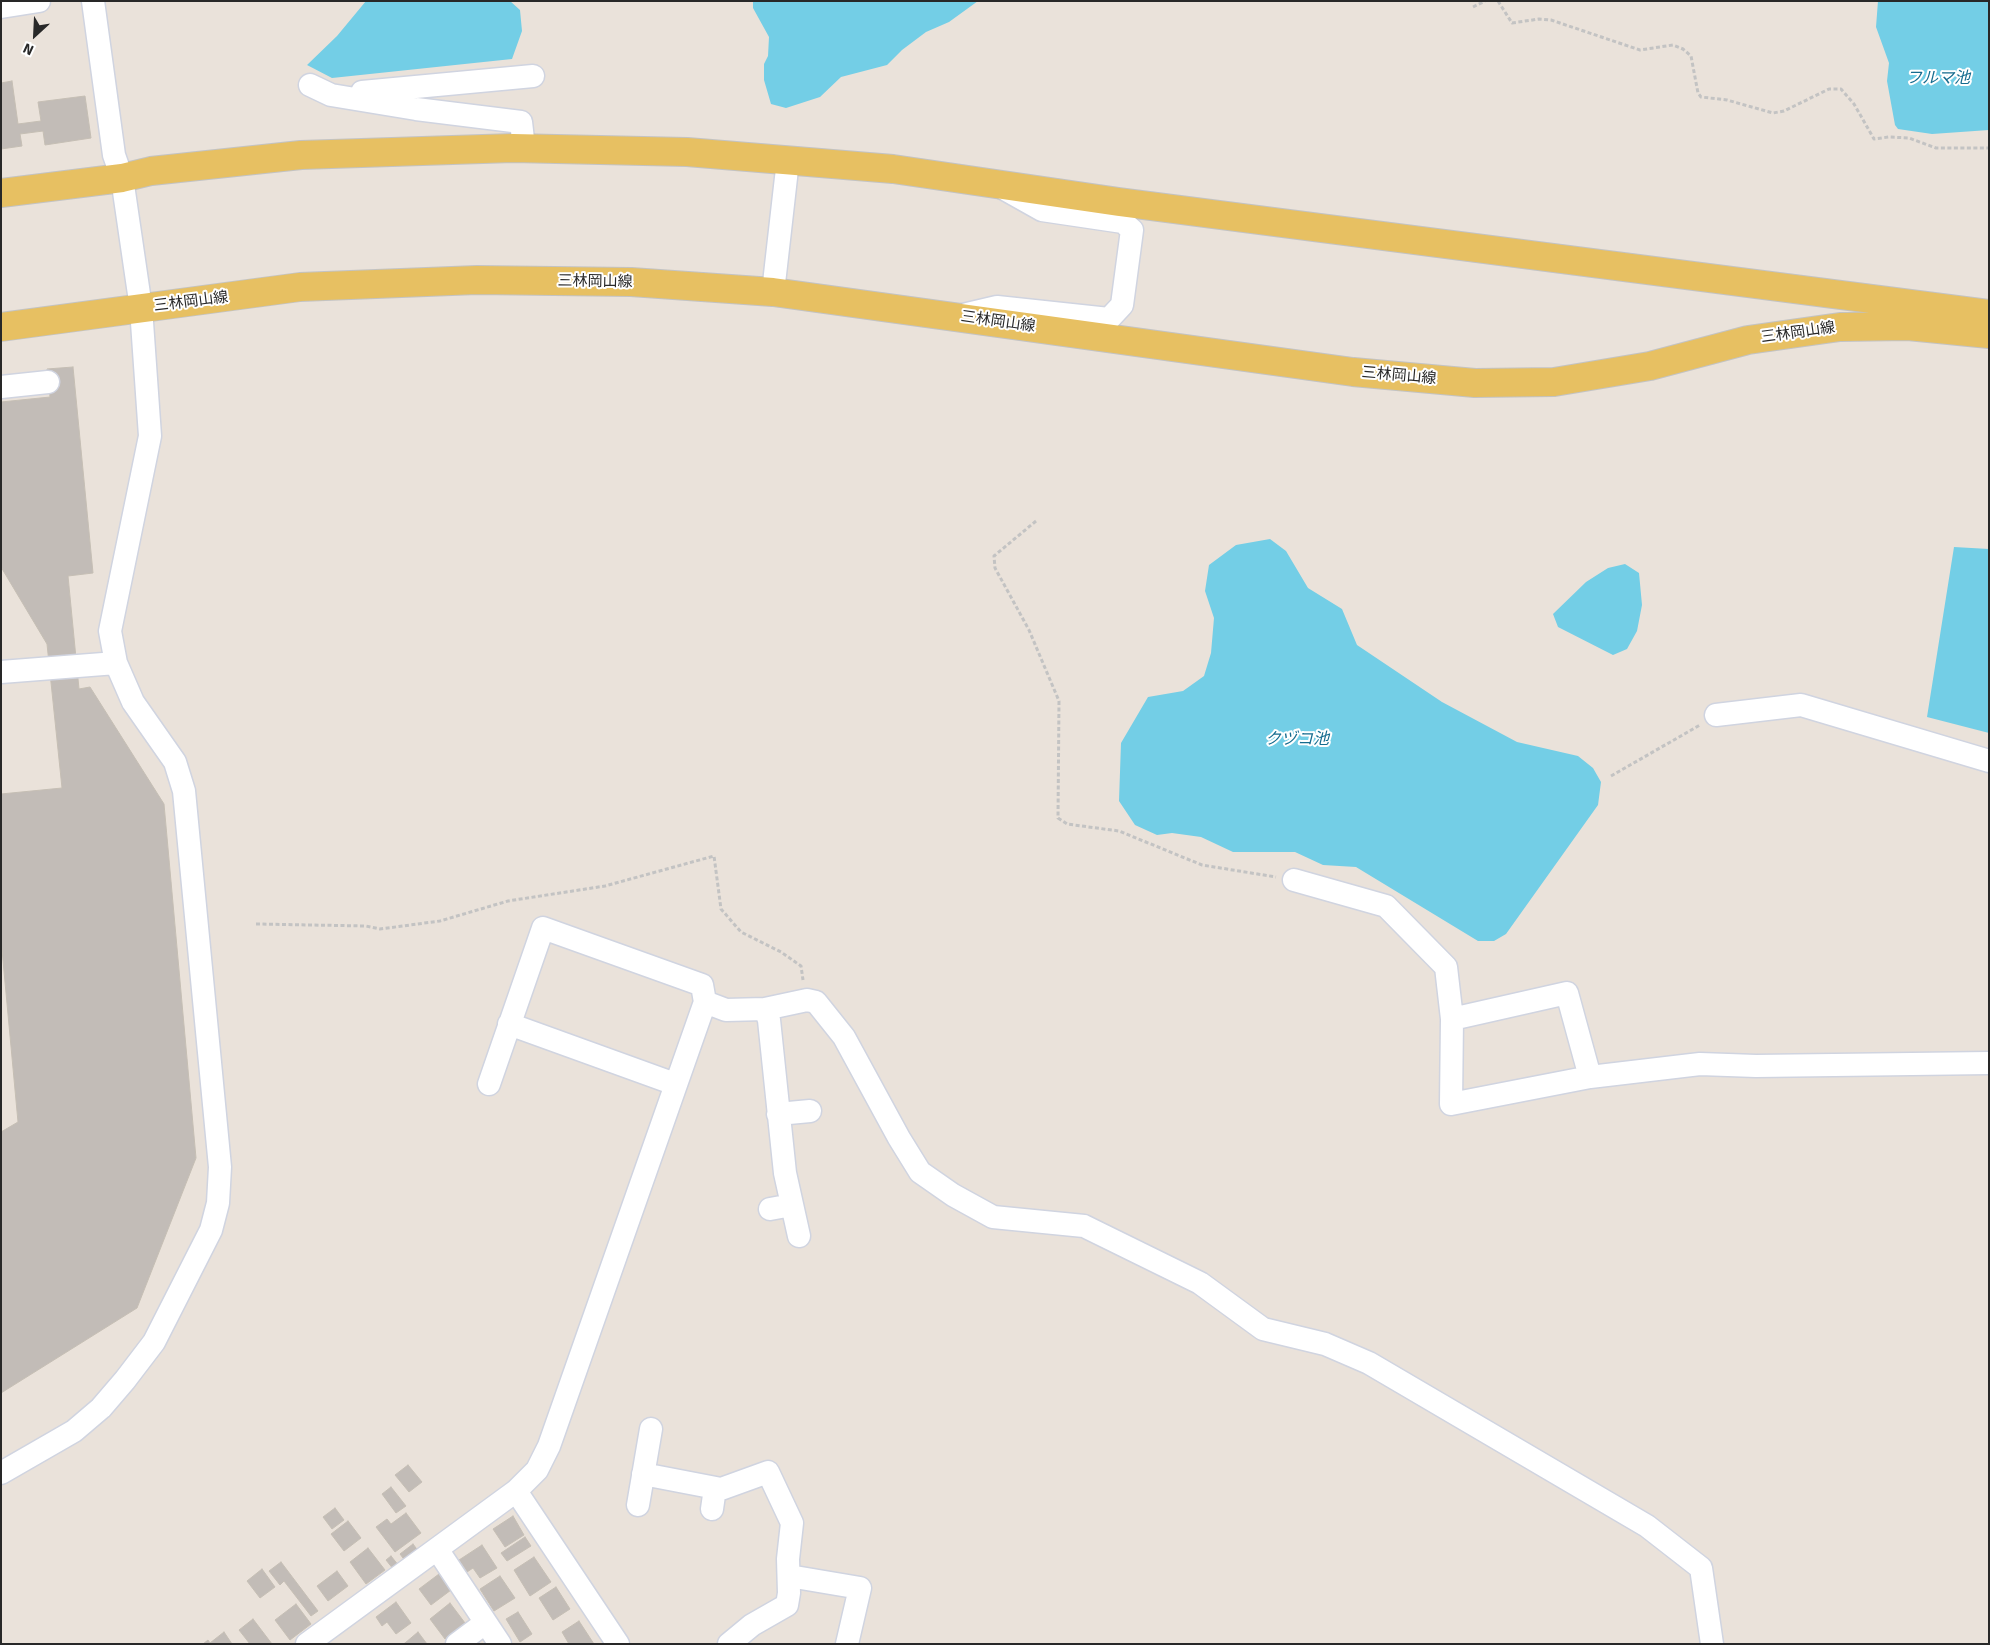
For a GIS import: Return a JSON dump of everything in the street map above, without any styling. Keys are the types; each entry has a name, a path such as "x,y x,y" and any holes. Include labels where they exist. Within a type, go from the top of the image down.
{"main road":[{"path":"1,194 122,178 152,171 301,155 524,148 687,152 893,169 1128,204 1989,314"},
{"name":"三林岡山線","path":"1,327 300,287 477,280 631,282 773,292 958,316 1353,372 1475,383 1554,382 1650,366 1748,340 1840,327 1908,326 1989,334"}],"street":[{"path":"1,7 39,1"},
{"path":"1,1473 74,1431 101,1408 125,1380 154,1342 211,1230 218,1203 220,1167 184,791 175,762 134,702 116,663 110,630 150,436 141,308 122,178 114,155 93,1"},
{"path":"331,95 533,76"},
{"path":"310,85 331,95 416,109 521,122 524,148"},
{"path":"773,292 788,160"},
{"path":"958,316 997,307 1109,319 1122,305 1132,230 1123,222 1042,210 994,183"},
{"path":"1,387 48,382"},
{"path":"1,672 116,663"},
{"path":"1,684 18,682 45,670"},
{"path":"1716,715 1801,706 1989,761"},
{"path":"1294,880 1386,906 1446,967 1452,1019 1451,1104 1590,1077 1700,1064 1756,1066 1989,1063"},
{"path":"307,1644 516,1491 537,1470 548,1446 705,1002 702,985 542,928 488,1084"},
{"path":"1452,1019 1567,993 1590,1077"},
{"path":"705,1002 726,1010 765,1009 807,1000 816,1002 844,1037 899,1138 920,1172 953,1195 993,1217 1084,1226 1200,1283 1263,1329 1325,1344 1369,1363 1647,1526 1701,1568 1712,1644"},
{"path":"765,1009 769,1020 785,1173 781,1207 799,1236"},
{"path":"510,1024 675,1084"},
{"path":"778,1114 810,1111"},
{"path":"638,1505 651,1429"},
{"path":"643,1474 713,1498 734,1485 768,1472 792,1524 788,1559 787,1605 752,1625 737,1641"},
{"path":"516,1491 618,1644"},
{"path":"437,1550 500,1644"},
{"path":"789,1576 860,1588 847,1644"},
{"path":"457,1644 485,1623"}],"path":[{"path":"1473,7 1485,1"},
{"path":"1498,1 1512,23 1540,19 1551,20 1640,50 1673,45 1683,49 1691,56 1698,93 1701,97 1727,100 1773,113 1784,111 1829,89 1841,89 1854,104 1874,139 1889,137 1909,138 1936,148 1989,148"},
{"path":"1036,521 994,556 995,568 1029,630 1059,701 1058,818 1067,824 1119,831 1202,865 1294,880"},
{"path":"1612,776 1716,715"},
{"path":"256,924 366,926 380,929 440,921 508,901 605,886 714,856 721,909 741,932 781,952 801,966 807,1000"}],"water":[{"path":"366,1 510,1 520,10 522,31 512,59 332,78 307,65 337,36"},
{"path":"753,1 978,1 949,22 926,32 902,50 887,65 841,77 820,97 786,108 771,104 764,80 764,64 768,56 769,37 753,8"},
{"name":"フルマ池","path":"1878,1 1989,1 1989,130 1932,134 1898,129 1895,125 1887,81 1889,63 1876,27"},
{"name":"クヅコ池","path":"1270,539 1286,551 1308,588 1342,609 1357,645 1442,702 1517,742 1578,756 1593,768 1601,782 1598,805 1506,934 1494,941 1478,941 1356,867 1323,865 1295,852 1233,852 1201,837 1172,833 1157,835 1135,825 1119,801 1121,743 1148,697 1183,691 1204,676 1211,653 1214,618 1205,591 1209,565 1236,545"},
{"path":"1954,547 1989,549 1989,733 1927,717"},
{"path":"1625,564 1639,573 1642,605 1637,631 1627,649 1613,655 1558,627 1553,614 1586,582 1608,568"}],"building":[{"path":"12,81 18,124 41,121 38,102 85,96 91,138 45,145 43,131 20,134 22,146 1,149 1,83"},
{"path":"73,367 93,573 68,576 79,689 90,687 164,804 196,1158 137,1308 1,1393 1,1132 18,1122 1,939 1,794 62,788 47,644 1,567 1,402 50,397 47,369"},
{"path":"408,1465 422,1482 409,1492 395,1475"},
{"path":"391,1487 406,1506 396,1513 382,1494"},
{"path":"335,1508 344,1520 332,1529 323,1517"},
{"path":"406,1513 421,1533 395,1552 376,1527 387,1519 391,1524"},
{"path":"513,1516 524,1535 505,1547 493,1529"},
{"path":"348,1521 361,1538 344,1551 331,1534"},
{"path":"525,1537 531,1546 507,1561 501,1553"},
{"path":"413,1544 419,1552 406,1562 400,1554"},
{"path":"482,1545 497,1568 480,1578 473,1568 467,1572 459,1560"},
{"path":"368,1548 385,1570 366,1584 350,1562"},
{"path":"391,1556 399,1566 394,1570 386,1560"},
{"path":"534,1557 551,1582 530,1596 514,1570"},
{"path":"281,1562 318,1611 311,1616 284,1581 280,1585 269,1571"},
{"path":"262,1569 275,1587 260,1598 247,1581"},
{"path":"337,1571 348,1586 328,1601 317,1586"},
{"path":"439,1574 451,1590 431,1605 419,1589"},
{"path":"500,1576 515,1598 494,1611 480,1589"},
{"path":"556,1587 570,1609 553,1620 539,1598"},
{"path":"396,1602 411,1623 396,1634 387,1622 382,1626 376,1617"},
{"path":"450,1603 465,1623 445,1639 430,1619"},
{"path":"296,1604 311,1624 290,1640 275,1620"},
{"path":"518,1612 532,1634 520,1642 506,1619"},
{"path":"253,1619 272,1644 250,1644 239,1630"},
{"path":"579,1621 594,1644 569,1644 562,1632"},
{"path":"224,1632 232,1644 203,1644 208,1640 210,1643"},
{"path":"418,1632 427,1644 403,1644 405,1643"}]}
